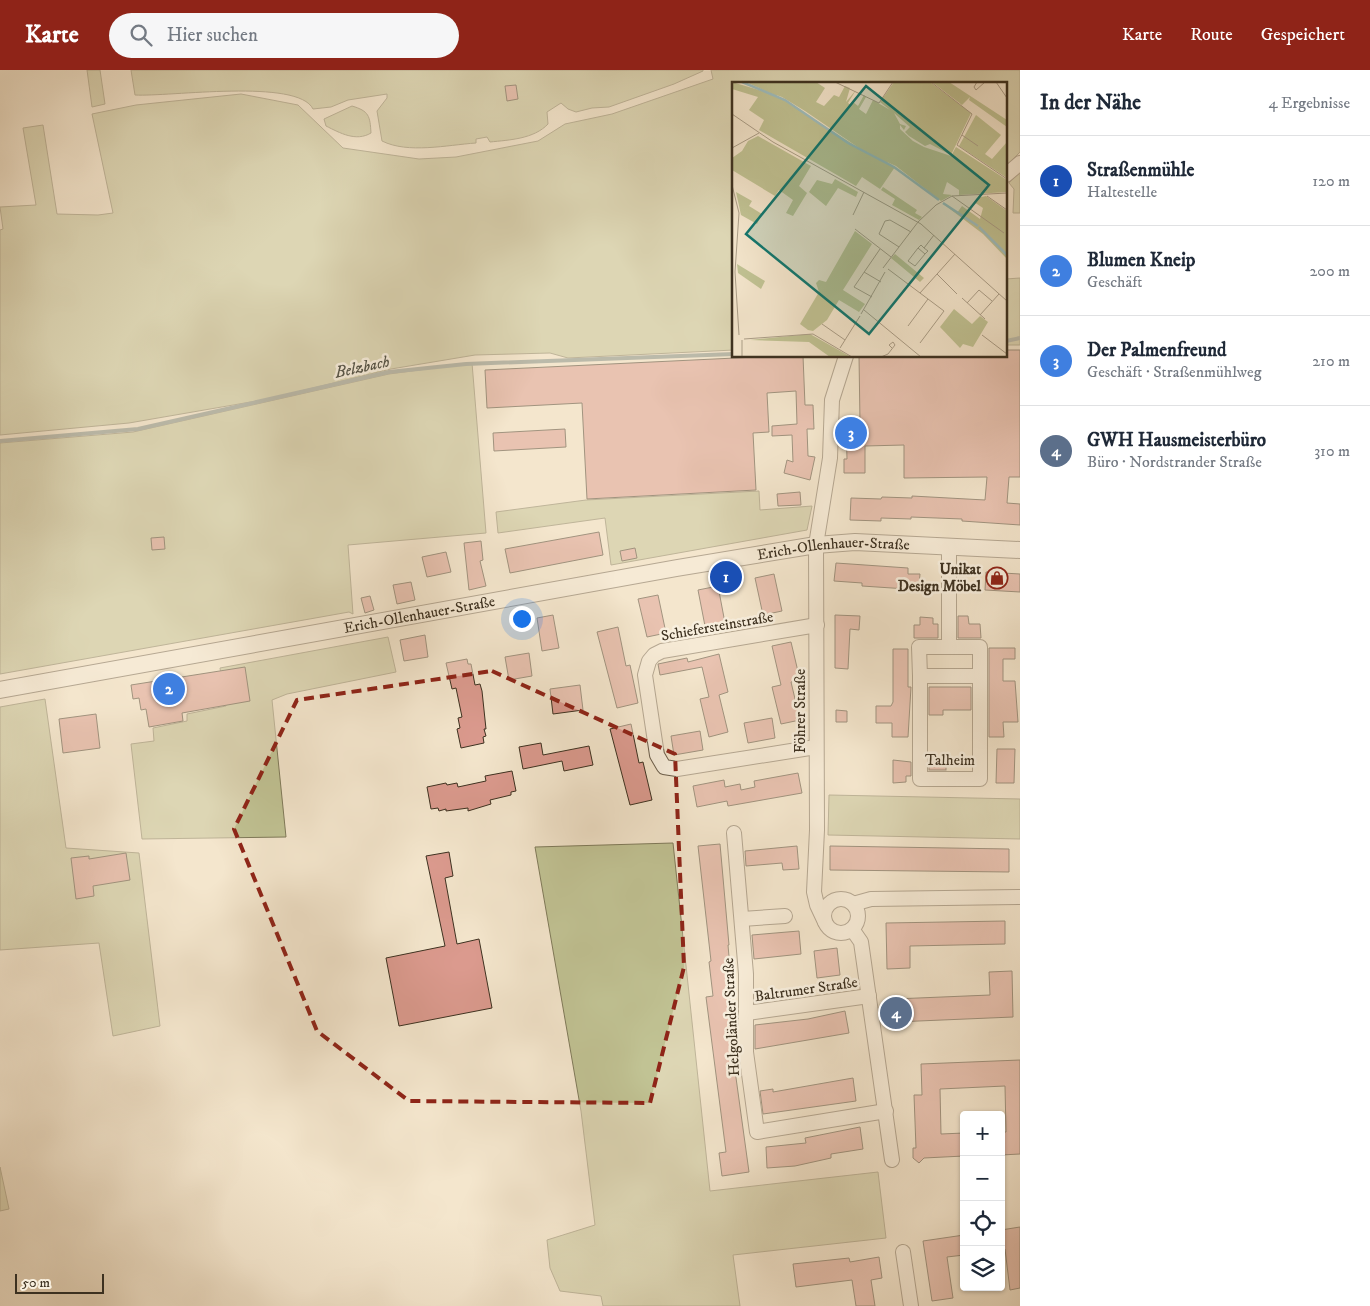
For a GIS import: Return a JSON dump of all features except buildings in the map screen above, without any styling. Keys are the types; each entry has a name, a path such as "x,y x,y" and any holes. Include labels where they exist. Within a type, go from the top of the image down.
{"street":[{"path":"1008,173 1020,163"},
{"name":"Föhrer Straße","path":"825,922 815,899 817,830 816,545 830,458 832,400 845,358"},
{"name":"Erich-Ollenhauer-Straße","path":"0,690 677,568 816,545 855,542 1020,550"},
{"path":"949,547 949,647"},
{"name":"Schiefersteinstraße","path":"816,747 677,769 664,767 657,755 645,675 649,661 662,651 817,625"},
{"name":"Talheim","path":"949,647 980,647 980,779 920,779 919,648 949,647"},
{"path":"920,676 980,676"},
{"name":"Helgoländer Straße","path":"734,833 742,919 747,1013 746,1052 757,1132 886,1111"},
{"path":"815,878 825,894 835,900 845,899 854,904 858,914 852,929"},
{"path":"854,904 871,899 1020,897"},
{"path":"835,900 825,911 825,922 832,930 837,932 852,929"},
{"path":"742,919 785,916"},
{"path":"852,929 861,942 892,1160"},
{"name":"Baltrumer Straße","path":"747,1013 869,996"},
{"path":"903,1252 910,1306"}],"highlighted area":[{"path":"492,671 675,754 684,967 650,1103 409,1101 317,1031 234,829 297,700"}],"green space":[{"path":"87,70 100,70 105,104 92,107"},
{"path":"131,70 703,71 674,84 609,107 592,108 576,112 568,109 561,103 547,112 548,124 529,136 490,142 487,137 476,139 476,143 416,148 392,145 382,141 377,111 387,98 387,94 348,100 331,107 313,109 302,100 284,94 259,91 135,95"},
{"path":"711,70 1020,70 1020,152 1008,164 1008,82 732,82 732,350 568,358 550,353 475,355 391,369 268,399 129,423 0,435 0,230 3,229 0,207 36,205 23,128 43,125 57,214 98,215 113,213 92,114 136,105 241,94 298,105 343,148 419,159 456,157 538,141 565,124 612,114 713,79"},
{"path":"352,106 368,115 371,133 365,136 354,137 342,134 326,126 324,119"},
{"path":"1020,171 1020,213 1013,213 1014,189 1009,183"},
{"path":"1020,278 1020,345 1008,345 1008,279"},
{"path":"472,363 486,533 348,545 353,614 349,612 0,674 0,443 133,432 389,374"},
{"path":"759,491 760,510 812,506 807,530 611,565 605,518 498,533 496,512 586,500"},
{"path":"388,637 396,672 287,694 272,700 286,837 142,839 131,744 154,741 153,728 187,721 187,714 226,706 220,668"},
{"path":"45,699 66,848 139,853 160,1026 113,1036 99,943 0,950 0,707"},
{"path":"829,795 1020,799 1020,839 828,835"},
{"path":"673,843 710,1191 878,1172 886,1238 733,1255 740,1306 603,1306 601,1296 560,1291 550,1268 547,1240 595,1225 581,1111 535,847"},
{"path":"0,1167 9,1209 0,1211"}],"waterway":[{"name":"Belzbach","path":"1008,341 1020,338"},
{"name":"Belzbach","path":"0,441 138,429 389,372 466,364 732,354"}],"place":[{"name":"Der Palmenfreund","path":"851,433"},
{"name":"Straßenmühle","path":"726,577"},
{"name":"Unikat Design Möbel","path":"997,578"},
{"name":"Blumen Kneip","path":"169,689"},
{"name":"GWH Hausmeisterbüro","path":"896,1013"}]}
